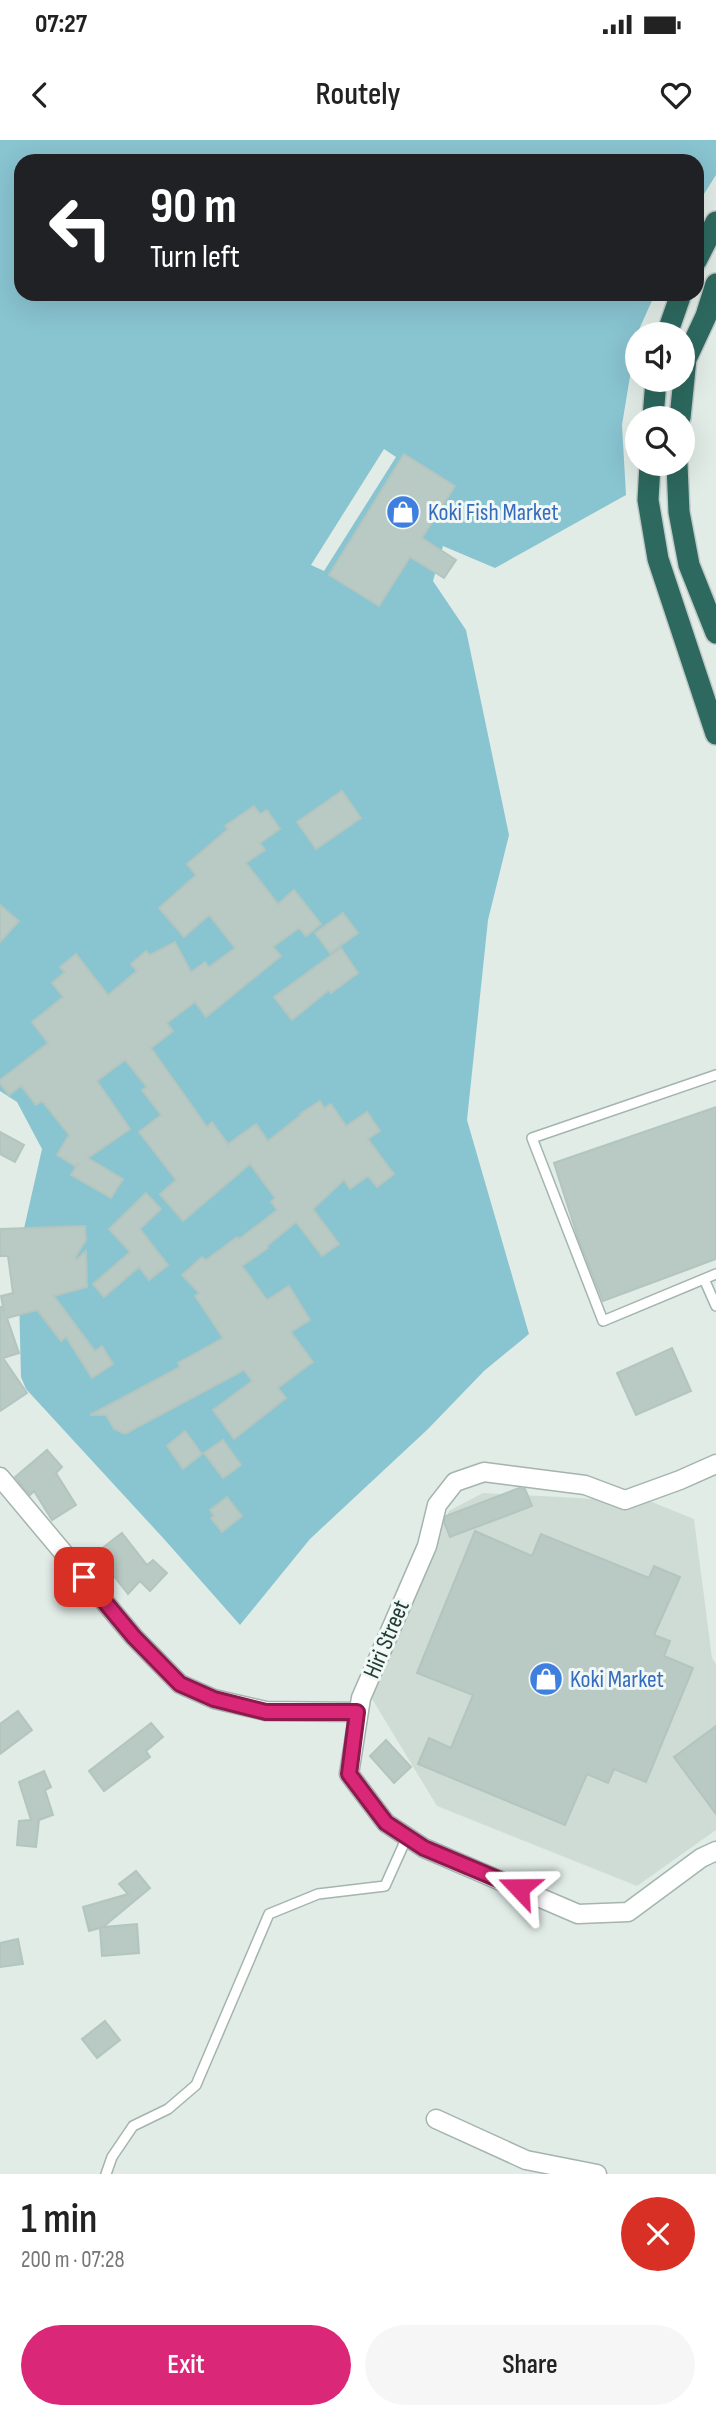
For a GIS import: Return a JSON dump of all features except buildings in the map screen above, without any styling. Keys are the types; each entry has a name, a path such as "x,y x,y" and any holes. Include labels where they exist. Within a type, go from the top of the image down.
{"highway":[{"path":"704,245 716,222"},
{"path":"681,406 687,359 706,316 716,284"},
{"path":"671,322 679,301"},
{"path":"649,476 648,500 658,559 716,734"},
{"path":"678,476 679,512 689,565 716,633"}],"street":[{"name":"Hiri Street","path":"716,1464 625,1500 585,1485 484,1472 455,1482 437,1505 427,1546 361,1698 349,1774 386,1823 424,1848 578,1914 628,1912 701,1858 716,1851"},
{"path":"0,1477 134,1637 180,1684 214,1699 266,1712 357,1712"},
{"path":"436,2119 526,2160 597,2174"}],"lane":[{"path":"716,1075 532,1138 603,1321 716,1274"},
{"path":"704,1279 716,1306"},
{"path":"106,2174 112,2157 133,2126 168,2109 196,2085 269,1914 318,1894 385,1886 407,1836"}],"shaded area":[{"name":"Koki Market","path":"483,1493 652,1502 694,1519 712,1658 716,1664 716,1830 637,1886 437,1806 369,1694 449,1511"}],"water":[{"path":"0,140 716,140 716,175 704,194 704,154 14,154 14,301 652,301 642,322 625,322 625,392 627,392 622,425 626,495 495,568 443,546 433,581 466,630 509,835 488,920 467,1120 529,1334 484,1371 428,1429 310,1539 240,1625 26,1389 21,1377 18,1255 42,1149 17,1102 0,1091"}],"pier":[{"path":"384,449 396,457 324,571 311,565"}],"place":[{"name":"Koki Fish Market","path":"403,512"},
{"name":"Koki Market","path":"546,1679"}],"route":[{"path":"84,1577 134,1637 180,1684 214,1699 266,1712 357,1712 349,1774 386,1823 424,1848 519,1888"}]}
